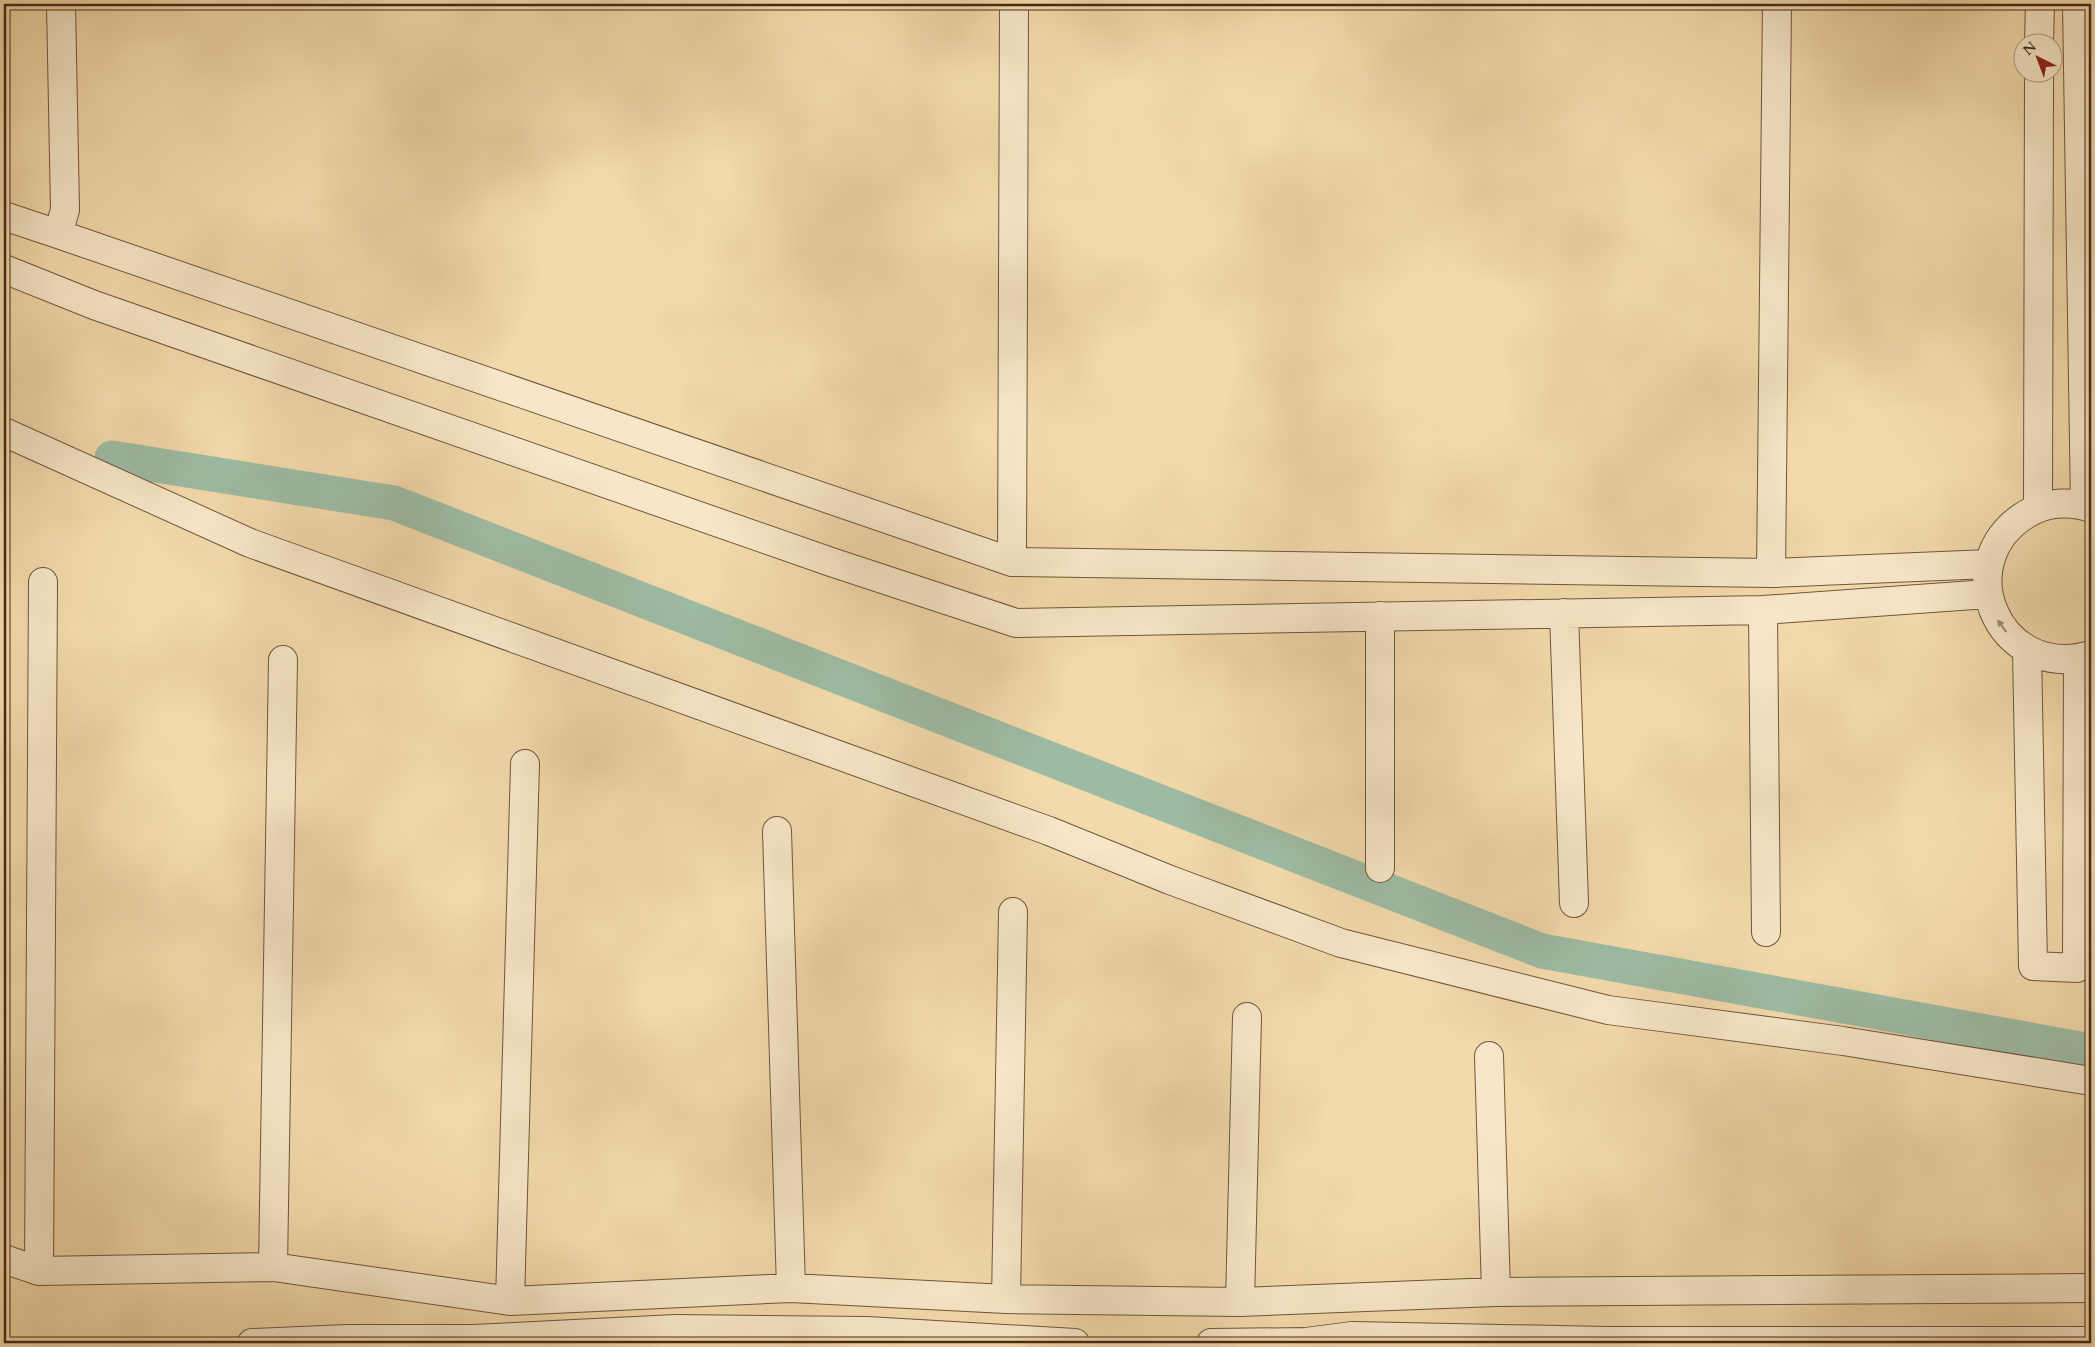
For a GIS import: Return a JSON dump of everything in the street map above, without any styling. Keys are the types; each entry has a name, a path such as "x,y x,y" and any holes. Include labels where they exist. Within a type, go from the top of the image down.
{"street":[{"path":"58,234 65,210 61,4"},
{"path":"1012,562 1014,4"},
{"path":"1771,573 1777,4"},
{"path":"2040,4 2040,32"},
{"path":"2026,650 2033,966 2077,968 2085,657 2052,659 2026,650 2001,626 1993,611 1988,594 1989,564 2002,536 2012,524 2038,508 2061,503 2088,507 2078,4"},
{"path":"2038,508 2039,82"},
{"path":"4,216 1012,562 1771,573 1989,564"},
{"path":"4,269 131,318 831,562 1016,623 1763,610 1988,594"},
{"path":"4,432 250,543 1049,831 1170,880 1341,943 1608,1010 1843,1041 2091,1081"},
{"path":"39,1271 43,582"},
{"path":"1763,610 1766,932"},
{"path":"1564,613 1574,903"},
{"path":"1380,616 1380,868"},
{"path":"273,1267 283,660"},
{"path":"510,1301 525,764"},
{"path":"777,831 791,1288"},
{"path":"1006,1299 1012,912"},
{"path":"1240,1302 1247,1017"},
{"path":"1489,1056 1496,1292"},
{"path":"4,1258 39,1271 273,1267 510,1301 791,1288 1006,1299 1240,1302 1496,1292 2091,1288"},
{"path":"252,1343 347,1339 473,1341 676,1336 867,1337 1075,1343"},
{"path":"1211,1343 1306,1342 1352,1339 1607,1342 2090,1342"}],"waterway":[{"path":"112,458 394,503 1542,951 2091,1051"}]}
